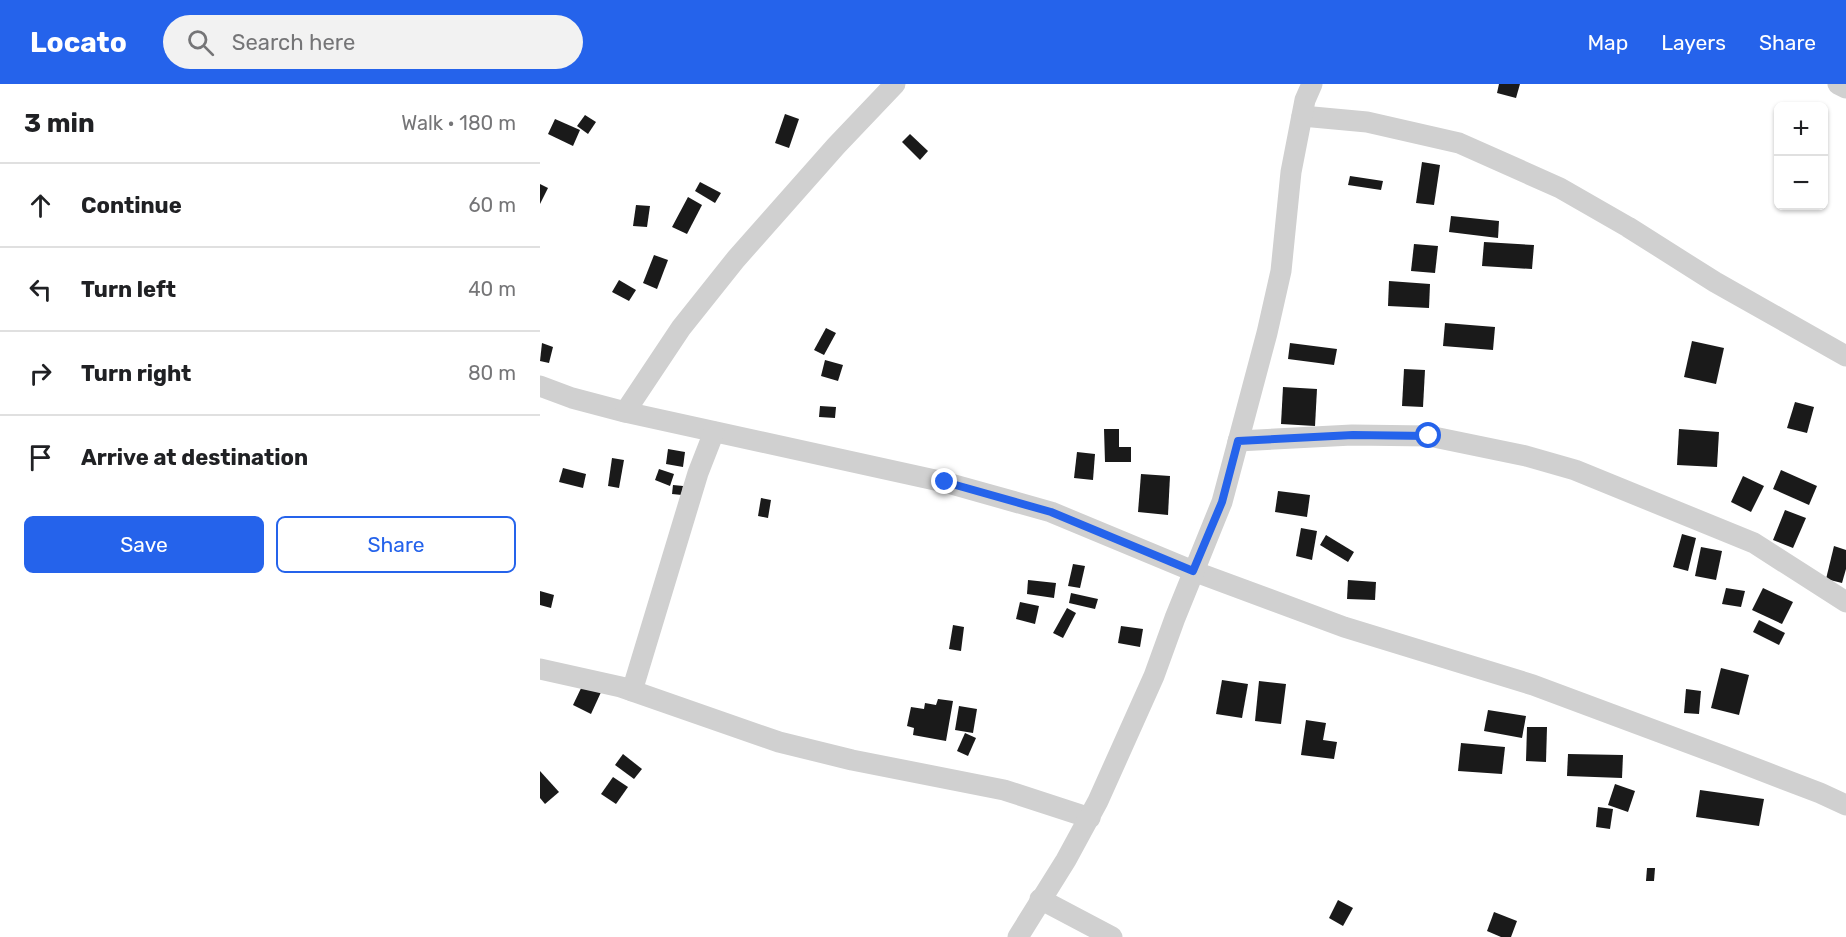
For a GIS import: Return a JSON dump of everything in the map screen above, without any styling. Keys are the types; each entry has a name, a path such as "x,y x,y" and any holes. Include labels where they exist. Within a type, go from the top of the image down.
{"street":[{"path":"625,412 681,328 736,259 836,146 895,84"},
{"path":"1018,937 1089,818 1154,676 1193,571 1222,502 1281,271 1291,172 1305,100 1312,84"},
{"path":"1838,84 1846,88"},
{"path":"1302,116 1367,122 1459,143 1560,188 1715,282 1846,356"},
{"path":"540,386 572,398 625,412 945,482 1051,512 1193,571 1344,627 1533,685 1798,784 1846,805"},
{"path":"632,691 698,473 714,432"},
{"path":"1238,441 1353,435 1429,436 1526,456 1575,470 1754,543 1846,602"},
{"path":"540,669 632,691 779,742 852,760 1004,790 1089,818"},
{"path":"1041,899 1112,937"}],"building":[{"path":"1499,84 1520,84 1516,98 1497,93"},
{"path":"785,114 799,119 789,148 775,143"},
{"path":"585,115 596,122 588,134 577,126"},
{"path":"555,119 580,130 573,146 548,134"},
{"path":"910,134 928,151 920,160 902,142"},
{"path":"1422,162 1440,165 1434,205 1416,203"},
{"path":"1350,176 1383,181 1381,190 1348,185"},
{"path":"700,182 721,193 715,203 695,191"},
{"path":"540,184 548,188 540,204"},
{"path":"688,197 702,205 687,234 672,227"},
{"path":"636,205 650,206 647,227 633,226"},
{"path":"1451,216 1499,221 1498,238 1449,232"},
{"path":"1484,242 1534,245 1532,269 1482,266"},
{"path":"1414,244 1438,246 1435,273 1411,271"},
{"path":"654,255 668,260 657,289 643,283"},
{"path":"619,280 636,290 629,301 612,292"},
{"path":"1389,281 1430,284 1429,308 1388,306"},
{"path":"1445,323 1495,327 1493,350 1443,346"},
{"path":"826,328 836,333 824,355 814,350"},
{"path":"1692,341 1724,348 1716,384 1684,377"},
{"path":"542,343 553,347 549,363 540,361"},
{"path":"1290,343 1337,349 1334,365 1288,359"},
{"path":"825,360 843,365 838,381 821,376"},
{"path":"1404,369 1425,370 1423,407 1402,406"},
{"path":"1283,387 1317,389 1315,426 1281,424"},
{"path":"1795,402 1814,407 1807,433 1787,428"},
{"path":"820,406 836,407 835,418 819,417"},
{"path":"1104,429 1119,429 1119,447 1131,447 1131,462 1105,462"},
{"path":"1679,429 1719,432 1717,467 1677,465"},
{"path":"668,449 685,452 683,467 666,464"},
{"path":"1077,452 1095,454 1093,480 1074,478"},
{"path":"612,458 624,460 619,488 608,486"},
{"path":"563,468 586,474 583,488 559,482"},
{"path":"659,469 674,474 670,486 655,480"},
{"path":"1781,470 1817,486 1809,505 1773,489"},
{"path":"1141,474 1170,476 1168,515 1138,512"},
{"path":"1743,476 1764,486 1751,512 1731,502"},
{"path":"673,485 683,486 682,495 672,494"},
{"path":"1278,491 1310,495 1307,517 1275,512"},
{"path":"761,498 771,500 768,518 758,516"},
{"path":"1785,510 1806,518 1793,548 1773,540"},
{"path":"1301,528 1317,531 1312,560 1296,556"},
{"path":"1682,534 1696,538 1688,571 1673,567"},
{"path":"1326,535 1354,552 1348,562 1320,545"},
{"path":"1834,546 1846,550 1846,569 1842,583 1826,579"},
{"path":"1701,547 1722,551 1716,580 1695,576"},
{"path":"1073,564 1085,566 1080,588 1068,586"},
{"path":"1028,580 1056,583 1054,598 1027,594"},
{"path":"1348,580 1376,582 1375,600 1347,599"},
{"path":"1726,588 1745,591 1741,607 1722,604"},
{"path":"1763,588 1793,602 1782,624 1752,610"},
{"path":"540,591 554,595 551,608 540,605"},
{"path":"1071,593 1098,599 1095,609 1069,603"},
{"path":"1020,602 1039,606 1035,624 1016,619"},
{"path":"1067,608 1076,613 1063,638 1053,633"},
{"path":"1759,620 1785,633 1779,645 1753,632"},
{"path":"953,625 964,627 961,651 949,649"},
{"path":"1121,626 1143,629 1140,647 1118,643"},
{"path":"1721,668 1749,675 1739,715 1711,708"},
{"path":"1222,680 1248,684 1242,718 1216,714"},
{"path":"1259,681 1286,684 1281,724 1255,721"},
{"path":"584,682 602,690 591,714 573,705"},
{"path":"1686,689 1701,691 1699,714 1684,713"},
{"path":"938,699 953,701 946,741 913,735 914,728 907,726 911,707 924,709 925,703 936,705"},
{"path":"959,706 977,709 973,733 955,730"},
{"path":"1488,710 1526,716 1522,738 1484,731"},
{"path":"1306,720 1326,723 1323,740 1337,742 1334,759 1301,755"},
{"path":"1527,727 1547,727 1546,762 1526,761"},
{"path":"965,733 976,738 968,756 957,751"},
{"path":"1461,743 1505,747 1502,774 1458,771"},
{"path":"623,754 642,769 634,779 615,765"},
{"path":"1568,754 1623,755 1622,778 1567,776"},
{"path":"540,771 559,792 545,804 540,798"},
{"path":"613,777 628,787 616,804 601,794"},
{"path":"1615,784 1635,791 1628,812 1608,805"},
{"path":"1700,790 1764,799 1759,826 1696,817"},
{"path":"1598,807 1613,809 1610,829 1596,827"},
{"path":"1647,868 1655,868 1654,881 1646,881"},
{"path":"1338,900 1353,908 1343,926 1329,918"},
{"path":"1494,912 1517,921 1511,937 1501,937 1487,931"}],"route":[{"path":"945,482 1051,512 1193,571 1222,502 1238,441 1353,435 1429,436"}]}
